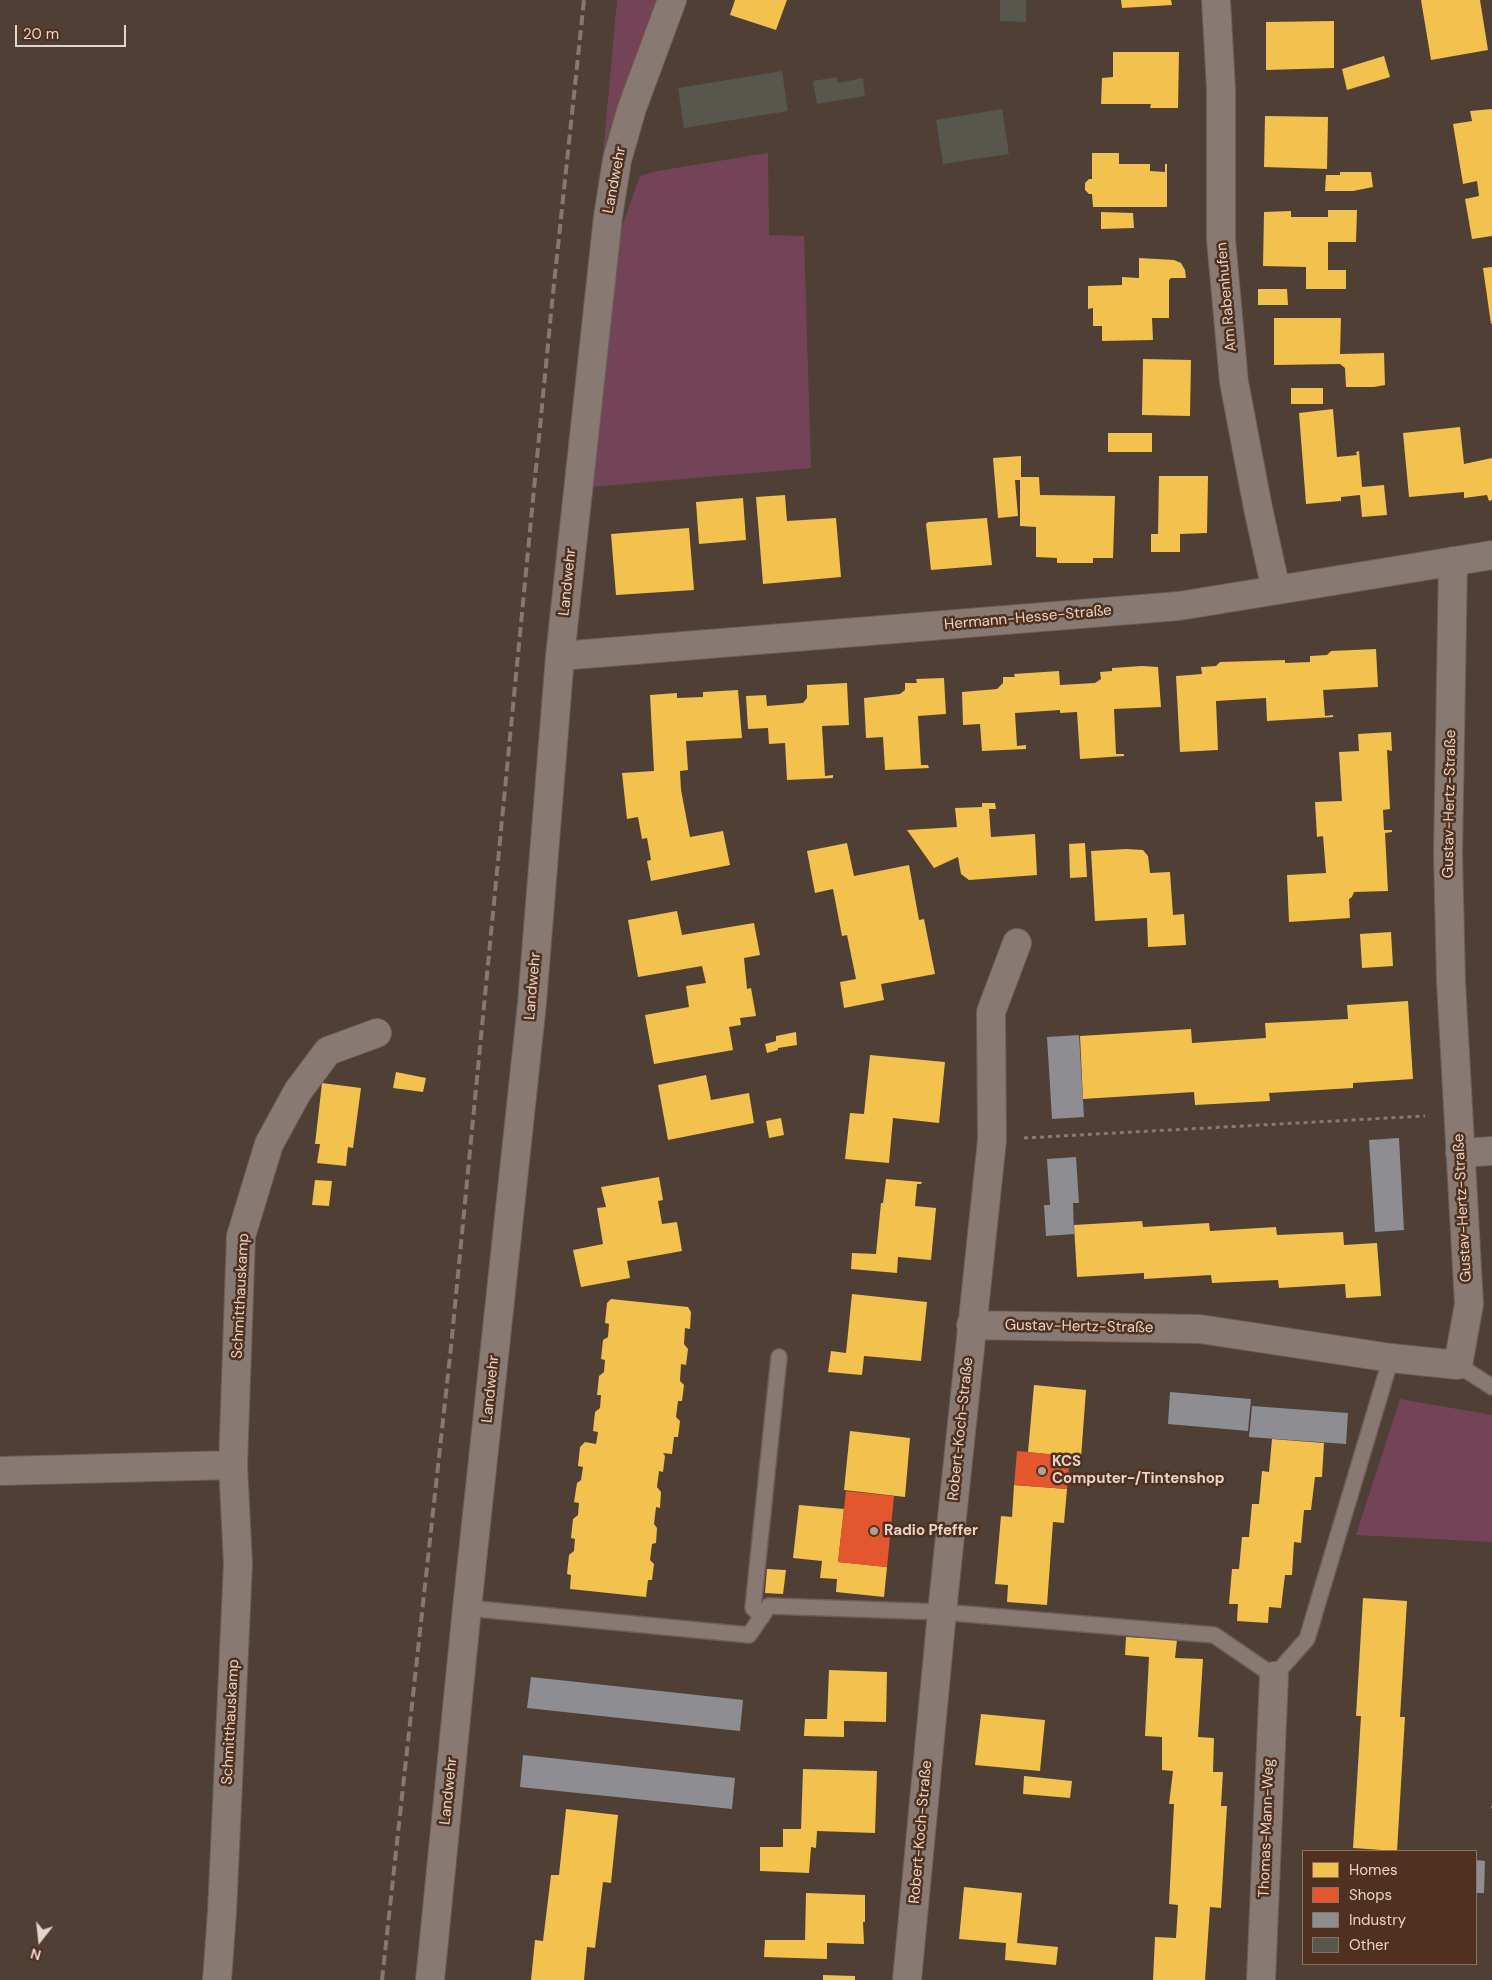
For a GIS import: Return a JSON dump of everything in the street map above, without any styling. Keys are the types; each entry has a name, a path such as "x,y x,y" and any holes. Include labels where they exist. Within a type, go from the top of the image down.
{"street":[{"name":"Landwehr","path":"430,1980 467,1608 532,1003 560,656 607,226 616,170 632,108 672,0"},
{"name":"Am Rabenhufen","path":"1216,0 1221,89 1221,239 1234,372 1258,508 1276,590"},
{"name":"Hermann-Hesse-Straße","path":"560,656 1180,606 1492,555"},
{"name":"Gustav-Hertz-Straße","path":"971,1325 1200,1329 1392,1358 1458,1365 1469,1304 1451,982 1448,854 1453,561"},
{"name":"Robert-Koch-Straße","path":"907,1980 971,1325 992,1140 990,1012 1017,943"},
{"name":"Schmitthauskamp","path":"217,1980 222,1912 238,1564 233,1465 241,1236 269,1144 298,1091 328,1051 377,1033"},
{"path":"1460,1153 1492,1151"},
{"path":"0,1471 233,1465"},
{"name":"Thomas-Mann-Weg","path":"1261,1980 1274,1676"}],"lane":[{"path":"762,1617 753,1608 779,1357"},
{"path":"467,1608 749,1635 769,1606 942,1612 1214,1635 1274,1676 1307,1639 1392,1358"},
{"path":"1458,1365 1492,1387"}],"path":[{"path":"992,1140 1458,1115"}],"shaded area":[{"path":"617,0 658,0 616,114 599,200"},
{"path":"768,153 769,235 804,236 811,468 591,487 621,229 640,176 657,171"},
{"path":"1400,1399 1492,1415 1492,1542 1356,1535"}],"building: Homes":[{"path":"735,0 787,0 776,30 730,15"},
{"path":"1121,0 1171,0 1172,5 1122,8"},
{"path":"1421,0 1480,0 1488,50 1431,60"},
{"path":"1334,21 1334,68 1266,70 1266,22"},
{"path":"1113,52 1179,52 1178,108 1150,108 1151,104 1101,104 1102,78 1113,77"},
{"path":"1384,56 1390,77 1347,90 1342,69"},
{"path":"1492,109 1492,236 1472,239 1465,199 1479,196 1477,181 1463,184 1453,124 1472,121 1470,111"},
{"path":"1265,116 1328,117 1327,169 1264,167"},
{"path":"1092,153 1119,153 1119,164 1150,164 1150,171 1165,172 1165,164 1167,164 1167,207 1093,207 1092,194 1085,190 1085,183 1092,179"},
{"path":"1340,172 1371,172 1373,187 1353,191 1325,191 1326,175 1340,175"},
{"path":"1328,210 1357,210 1356,242 1328,242 1328,270 1346,270 1346,289 1306,289 1306,267 1263,266 1264,212 1291,211 1291,217 1328,217"},
{"path":"1101,212 1133,213 1134,228 1101,229"},
{"path":"1139,258 1174,260 1181,263 1185,270 1186,278 1171,278 1169,280 1169,318 1152,318 1153,340 1102,341 1102,326 1093,326 1093,308 1088,309 1088,286 1122,285 1122,277 1139,278"},
{"path":"1492,267 1492,323 1491,324 1483,268"},
{"path":"1258,289 1287,289 1288,305 1258,305"},
{"path":"1274,318 1341,318 1340,354 1384,353 1385,385 1346,387 1345,368 1340,364 1274,365"},
{"path":"1143,359 1191,360 1190,416 1142,415"},
{"path":"1291,388 1323,388 1323,404 1291,404"},
{"path":"1333,409 1337,457 1357,455 1356,452 1359,451 1362,487 1384,485 1387,515 1362,517 1360,495 1341,497 1341,501 1306,504 1299,413"},
{"path":"1460,427 1464,464 1492,458 1492,500 1489,501 1487,495 1464,498 1464,492 1409,497 1403,433"},
{"path":"1108,433 1152,433 1152,452 1108,452"},
{"path":"1021,456 1021,477 1039,477 1040,495 1115,496 1113,558 1093,558 1093,563 1057,563 1057,558 1036,557 1036,527 1020,526 1020,480 1015,480 1018,516 998,518 993,458"},
{"path":"1159,476 1208,476 1207,533 1180,534 1180,552 1151,552 1151,534 1158,534"},
{"path":"785,495 787,521 836,518 841,577 763,584 756,497"},
{"path":"743,498 746,540 699,544 696,502"},
{"path":"987,518 992,565 931,570 926,524 928,522"},
{"path":"689,528 694,590 616,595 611,534"},
{"path":"1376,649 1378,687 1323,690 1325,716 1333,715 1333,717 1267,721 1266,698 1216,701 1218,750 1180,752 1176,676 1202,674 1201,667 1216,666 1220,662 1285,660 1285,663 1310,662 1310,656 1327,655 1331,651"},
{"path":"1158,667 1161,707 1114,709 1116,754 1124,754 1124,756 1080,759 1077,712 1060,713 1060,710 1015,713 1017,746 1026,745 1026,749 982,751 980,724 963,725 962,692 997,689 1003,683 1003,677 1015,677 1014,674 1059,671 1060,685 1095,683 1101,679 1100,672 1112,671 1112,668"},
{"path":"944,678 946,714 918,716 921,765 928,765 929,768 885,770 883,737 866,738 864,698 900,694 905,690 905,683 917,683 916,679"},
{"path":"847,683 849,725 822,726 825,776 833,775 833,778 787,780 785,743 769,744 768,728 748,729 746,696 766,695 767,706 803,703 807,698 807,685"},
{"path":"738,690 742,738 686,741 688,770 680,771 681,790 690,837 723,831 730,865 651,881 647,861 651,860 647,838 642,839 638,817 627,819 622,773 654,771 650,695 677,693 677,698 703,697 703,692"},
{"path":"1391,732 1392,751 1387,750 1390,809 1383,810 1384,830 1392,830 1392,832 1385,833 1388,891 1354,892 1349,899 1350,918 1289,922 1287,875 1326,873 1323,836 1317,837 1315,802 1342,801 1339,752 1359,751 1358,734"},
{"path":"982,803 995,803 996,809 989,809 991,837 1035,834 1037,875 969,880 961,874 958,857 934,868 907,830 957,827 955,808 982,807"},
{"path":"847,843 854,876 909,865 919,920 924,919 935,974 881,984 884,1000 844,1008 840,982 856,979 847,935 842,936 833,889 815,893 807,851"},
{"path":"1085,843 1087,877 1070,878 1069,844"},
{"path":"1143,850 1148,856 1150,873 1170,872 1173,915 1184,914 1186,945 1148,947 1147,918 1095,921 1091,851"},
{"path":"677,911 682,935 754,923 760,955 744,958 747,989 751,988 756,1016 740,1018 741,1025 729,1027 733,1050 654,1064 645,1015 689,1007 686,986 706,983 702,966 638,977 628,920"},
{"path":"1391,932 1393,966 1362,968 1360,934"},
{"path":"1408,1001 1413,1079 1353,1083 1353,1088 1269,1093 1270,1101 1195,1105 1194,1092 1083,1099 1080,1036 1191,1029 1192,1043 1266,1038 1265,1023 1348,1019 1347,1005"},
{"path":"796,1032 797,1045 778,1048 778,1050 767,1053 765,1044 776,1041 776,1036"},
{"path":"870,1055 945,1062 939,1123 893,1118 889,1163 845,1159 850,1113 864,1114"},
{"path":"396,1072 426,1078 423,1092 393,1088"},
{"path":"706,1075 711,1100 749,1093 754,1123 668,1140 658,1085"},
{"path":"322,1083 361,1088 353,1148 348,1147 346,1166 317,1163 320,1144 315,1144"},
{"path":"781,1118 784,1135 769,1138 766,1121"},
{"path":"659,1177 663,1200 658,1201 662,1224 677,1222 682,1251 627,1261 630,1278 581,1287 573,1250 603,1244 597,1208 606,1207 601,1187"},
{"path":"886,1179 922,1182 917,1184 915,1206 936,1208 931,1260 898,1257 897,1273 851,1269 852,1253 876,1254 881,1203 883,1203"},
{"path":"315,1180 332,1181 329,1206 312,1205"},
{"path":"1142,1221 1143,1227 1209,1223 1210,1231 1276,1227 1277,1235 1343,1232 1344,1245 1377,1243 1381,1296 1346,1298 1345,1284 1279,1288 1278,1280 1212,1283 1211,1275 1144,1279 1144,1273 1077,1277 1074,1225"},
{"path":"852,1294 927,1302 921,1361 864,1356 862,1375 828,1372 831,1351 846,1353"},
{"path":"611,1299 688,1307 691,1312 690,1329 685,1328 684,1344 688,1349 686,1365 681,1364 680,1381 684,1385 682,1401 678,1401 676,1417 680,1421 678,1437 674,1437 672,1454 663,1453 665,1456 663,1472 659,1471 657,1487 661,1492 660,1508 656,1507 654,1524 657,1528 656,1543 652,1544 650,1560 654,1564 652,1580 648,1580 646,1597 570,1589 571,1575 567,1574 569,1555 574,1551 575,1539 571,1538 573,1519 578,1515 579,1503 574,1502 577,1483 581,1480 583,1467 578,1466 580,1447 585,1442 596,1444 598,1432 593,1431 595,1412 600,1408 601,1395 597,1395 599,1376 604,1372 605,1360 601,1359 603,1340 608,1337 609,1324 605,1323 607,1303"},
{"path":"1034,1385 1086,1390 1081,1458 1028,1452"},
{"path":"850,1431 910,1438 905,1497 844,1490"},
{"path":"1272,1439 1324,1443 1322,1477 1315,1477 1311,1510 1304,1510 1301,1543 1294,1542 1292,1575 1285,1575 1281,1608 1269,1607 1268,1623 1237,1621 1238,1604 1229,1604 1232,1569 1239,1569 1242,1537 1249,1537 1252,1504 1259,1504 1262,1471 1269,1472"},
{"path":"1014,1485 1067,1489 1064,1523 1053,1522 1047,1605 1007,1602 1008,1585 995,1584 1001,1516 1012,1517"},
{"path":"799,1505 844,1509 838,1562 887,1567 884,1597 836,1592 837,1579 820,1578 822,1561 793,1558"},
{"path":"767,1569 786,1570 783,1594 765,1593"},
{"path":"1363,1598 1407,1601 1400,1717 1405,1717 1397,1850 1353,1848 1361,1716 1356,1716"},
{"path":"1126,1637 1177,1640 1175,1658 1203,1659 1198,1737 1214,1738 1213,1772 1223,1772 1221,1806 1227,1806 1221,1908 1210,1907 1205,1980 1153,1980 1155,1937 1176,1938 1178,1905 1169,1904 1174,1804 1169,1804 1173,1771 1162,1770 1162,1737 1145,1736 1149,1657 1125,1655"},
{"path":"829,1670 887,1672 886,1722 844,1721 844,1737 804,1736 805,1719 827,1719"},
{"path":"981,1714 1045,1720 1040,1771 975,1765"},
{"path":"803,1769 877,1771 875,1833 817,1831 816,1848 811,1847 809,1873 760,1871 760,1847 783,1847 783,1829 801,1829"},
{"path":"1024,1776 1072,1781 1070,1798 1023,1794"},
{"path":"566,1809 618,1815 611,1883 603,1882 595,1948 587,1947 584,1980 531,1980 535,1940 543,1941 551,1875 559,1875"},
{"path":"964,1887 1022,1893 1017,1943 1058,1947 1056,1965 1005,1960 1006,1943 959,1939"},
{"path":"806,1893 865,1895 864,1944 827,1943 827,1959 764,1957 765,1940 805,1940"},
{"path":"823,1975 855,1976 855,1980 823,1980"}],"building: Shops":[{"name":"KCS Computer-/Tintenshop","path":"1017,1451 1070,1456 1067,1489 1014,1485"},
{"path":"846,1491 894,1496 887,1567 838,1562"}],"building: Industry":[{"path":"1079,1035 1084,1117 1052,1119 1047,1037"},
{"path":"1399,1138 1404,1230 1375,1232 1369,1140"},
{"path":"1076,1157 1079,1203 1073,1203 1074,1234 1046,1236 1044,1205 1050,1205 1047,1159"},
{"path":"1170,1392 1251,1399 1248,1431 1168,1424"},
{"path":"1252,1406 1348,1413 1346,1444 1249,1437"},
{"path":"531,1677 743,1700 740,1731 527,1708"},
{"path":"523,1755 735,1778 732,1809 520,1787"},
{"path":"1477,1860 1485,1861 1484,1893 1477,1893"}],"building: Other":[{"path":"1000,0 1026,0 1026,22 1000,21"},
{"path":"782,71 788,111 684,128 678,88"},
{"path":"837,77 838,83 863,78 865,96 817,104 813,81"},
{"path":"1002,109 1009,154 943,164 936,120"}],"railway":[{"path":"382,1980 451,1347 552,303 584,0"}],"place":[{"name":"KCS Computer-/Tintenshop","path":"1042,1471"},
{"name":"Radio Pfeffer","path":"874,1531"}]}
